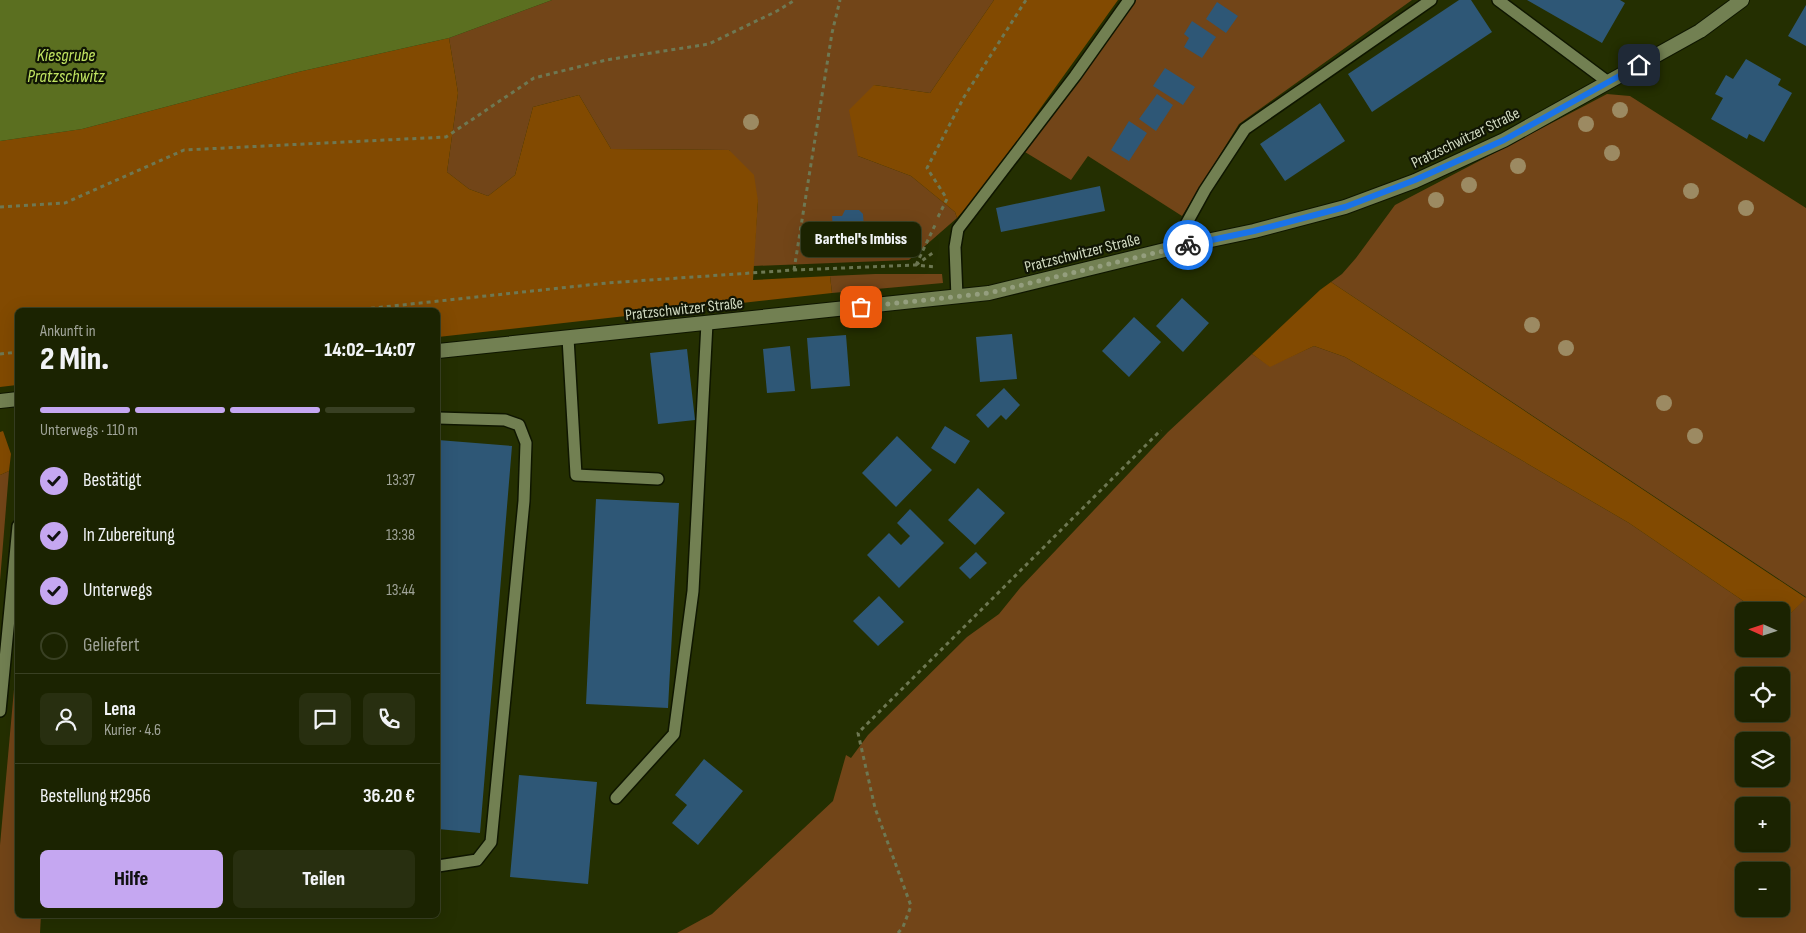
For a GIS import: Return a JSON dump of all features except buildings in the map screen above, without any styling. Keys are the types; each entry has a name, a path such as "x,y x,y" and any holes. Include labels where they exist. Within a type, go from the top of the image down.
{"street":[{"name":"Pratzschwitzer Straße","path":"440,351 989,293 1173,248 1254,231 1345,207 1415,180 1504,140 1700,31 1742,0"},
{"path":"0,401 15,399"}],"lane":[{"path":"957,297 955,247 958,229 1075,76 1129,0"},
{"path":"1173,248 1205,190 1245,129 1431,0"},
{"path":"1498,0 1608,82"},
{"path":"616,798 674,734 693,591 707,323"},
{"path":"568,338 576,475 658,479"},
{"path":"440,418 505,420 519,425 526,443 524,501 491,842 477,860 440,866"},
{"path":"0,711 15,557"}],"path":[{"path":"0,207 65,203 184,150 446,137 534,78 606,60 709,44 777,11 795,0"},
{"path":"794,270 832,33 840,0"},
{"path":"375,308 607,283 794,270 916,265 947,199 927,168 964,97 1026,0"},
{"path":"0,354 15,352"},
{"path":"898,933 904,927 911,906 875,808 858,734 1161,430"}],"shaded area":[{"path":"552,0 994,0 930,93 874,85 858,156 911,176 955,212 957,218 909,260 753,266 758,201 729,150 611,149 579,95 533,107 515,175 488,196 469,189 447,172 458,93 449,38"},
{"path":"994,0 1118,0 981,191 957,218 955,212 911,176 858,156 849,110 874,85 930,93"},
{"path":"1136,0 1412,0 1239,124 1182,216 1088,156 1071,180 1025,152 1081,78"},
{"path":"449,38 458,93 447,172 469,189 488,196 515,175 533,107 579,95 611,149 729,150 754,175 758,201 753,280 830,276 832,293 440,337 440,308 15,308 15,385 0,387 0,141 82,129 298,72"},
{"path":"1607,94 1630,96 1806,208 1806,597 1331,282 1342,274 1356,258 1395,205"},
{"path":"942,274 943,283 832,293 830,276"},
{"path":"1331,282 1806,598 1790,614 1790,602 1745,602 1629,523 1345,357 1314,346 1270,367 1252,354"},
{"path":"1314,346 1345,357 1629,523 1745,602 1735,602 1735,658 1790,658 1790,614 1806,597 1806,933 677,933 712,914 833,801 846,755 851,758 868,735 967,637 999,614 1020,588 1168,432 1252,354 1270,366"},
{"path":"3,431 11,454 9,471 0,475 0,432"},
{"path":"9,471 0,581 0,475"},
{"path":"15,678 15,918 41,918 40,933 0,933 0,845"}],"water":[{"name":"Kiesgrube Pratzschwitz","path":"0,0 552,0 449,38 298,72 82,129 0,141"}],"way so far":[{"path":"861,307 989,293 1188,245"}],"place":[{"name":"Barthel's Imbiss","path":"861,307"}],"route":[{"path":"1188,245 1254,231 1345,207 1415,180 1504,140 1639,65"}]}
